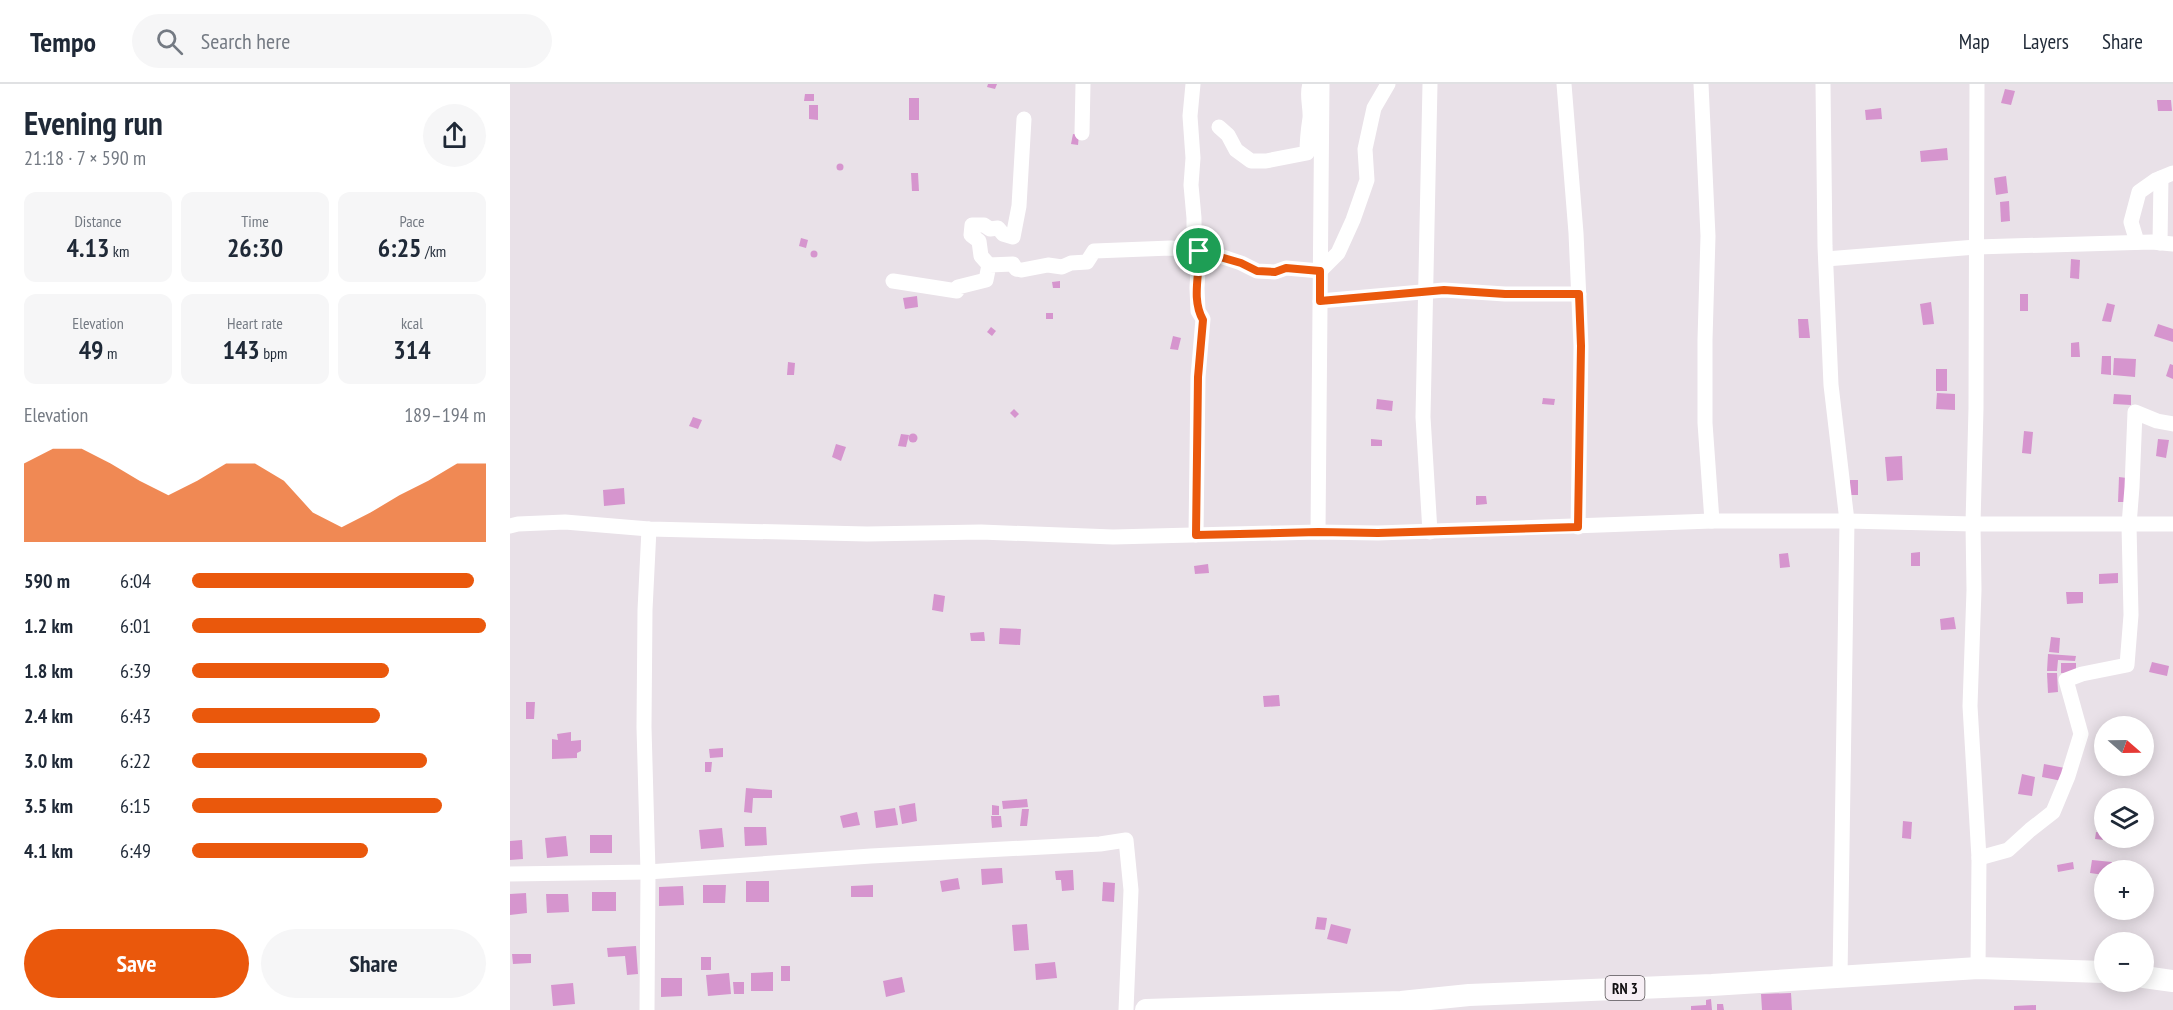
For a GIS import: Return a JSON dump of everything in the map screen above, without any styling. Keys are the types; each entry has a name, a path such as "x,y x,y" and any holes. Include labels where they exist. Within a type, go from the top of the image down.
{"highway":[{"name":"RN 3","path":"1146,1010 1401,1002 1480,994 1712,985 1978,968 2094,972"},
{"path":"2154,978 2173,981"}],"street":[{"path":"1082,133 1083,84"},
{"path":"1193,84 1190,116 1193,158 1191,184 1194,242 1199,251 1198,311 1203,320 1198,377 1196,535"},
{"path":"1219,127 1228,135 1236,150 1251,161 1266,161 1307,153 1306,131 1310,118 1308,89 1310,84"},
{"path":"1318,532 1322,84"},
{"path":"1320,271 1338,253 1353,220 1367,180 1365,149 1374,108 1388,84"},
{"path":"1430,84 1423,417 1430,532"},
{"path":"1563,84 1576,233 1581,346 1578,527"},
{"path":"1701,84 1707,236 1706,423 1712,521"},
{"path":"1823,84 1831,385 1847,521 1840,977"},
{"path":"1977,84 1972,524 1974,590 1970,706 1979,858 1978,968"},
{"path":"989,265 981,256 980,242 971,236 972,225 984,225 990,229 998,228 1003,234 1013,237 1019,206 1024,119"},
{"path":"1826,259 1976,247 2166,243 2167,176"},
{"path":"2137,242 2131,222 2139,192 2167,176"},
{"path":"989,265 1013,264 1016,269 1022,270 1048,265 1062,267 1071,263 1087,262 1094,251 1138,248 1199,251 1241,263 1257,271 1275,272 1286,268 1320,271"},
{"path":"893,281 957,291 958,286 986,280 989,265"},
{"path":"1320,301 1444,290 1505,294 1579,294"},
{"path":"1979,858 2008,850 2053,812 2068,776 2081,734 2066,680 2082,674 2127,665 2131,615 2129,525 2133,487 2135,412 2157,421 2173,424"},
{"path":"510,526 565,522 649,529 867,534 981,532 1113,537 1430,532 1712,521 2173,524"},
{"path":"647,1010 648,872 644,720 645,610 649,529"},
{"path":"510,874 648,872 871,856 1100,844 1126,840 1131,891 1126,1010"}],"building":[{"path":"988,84 997,84 995,89 987,87"},
{"path":"2005,89 2015,91 2011,105 2001,103"},
{"path":"805,94 814,94 814,101 804,101"},
{"path":"909,98 919,98 919,120 909,120"},
{"path":"2157,100 2171,100 2172,111 2158,111"},
{"path":"809,105 818,105 818,120 809,119"},
{"path":"1881,108 1882,119 1866,120 1865,110"},
{"path":"1073,134 1079,135 1078,145 1071,144"},
{"path":"1947,148 1948,160 1921,162 1920,151"},
{"path":"840,164 843,167 840,170 837,167"},
{"path":"911,173 918,173 919,191 912,191"},
{"path":"2006,176 2008,193 1996,195 1994,178"},
{"path":"2009,201 2010,221 2001,222 2000,202"},
{"path":"801,238 808,240 806,248 799,246"},
{"path":"814,250 818,254 814,258 810,254"},
{"path":"2071,259 2080,260 2079,279 2070,278"},
{"path":"1060,281 1060,288 1053,288 1052,282"},
{"path":"2020,294 2028,294 2028,311 2020,311"},
{"path":"917,296 918,307 905,309 903,298"},
{"path":"1931,302 1934,324 1923,325 1920,304"},
{"path":"2107,303 2115,305 2111,322 2102,321"},
{"path":"1046,313 1053,313 1053,319 1046,319"},
{"path":"1798,319 1808,319 1810,338 1799,338"},
{"path":"2158,324 2173,329 2173,342 2154,336"},
{"path":"991,327 996,331 992,336 987,332"},
{"path":"1173,336 1181,338 1178,350 1170,349"},
{"path":"2079,342 2080,357 2071,357 2071,343"},
{"path":"2102,356 2111,356 2111,375 2101,374"},
{"path":"2114,358 2136,359 2135,377 2113,375"},
{"path":"788,362 795,363 794,375 787,375"},
{"path":"2170,364 2173,365 2173,379 2166,376"},
{"path":"1936,369 1947,369 1947,391 1936,391"},
{"path":"1937,393 1955,394 1955,410 1936,409"},
{"path":"2114,394 2131,395 2131,405 2113,404"},
{"path":"1543,398 1555,399 1554,405 1542,404"},
{"path":"1377,399 1393,401 1392,411 1376,409"},
{"path":"1014,409 1019,414 1015,418 1010,413"},
{"path":"693,417 702,420 698,429 689,426"},
{"path":"2024,431 2033,432 2031,454 2022,453"},
{"path":"901,434 909,435 906,447 898,446"},
{"path":"913,434 917,438 913,442 909,438"},
{"path":"1371,439 1382,440 1382,446 1371,446"},
{"path":"2158,439 2169,440 2166,458 2156,456"},
{"path":"836,444 846,447 841,461 832,457"},
{"path":"1902,456 1903,480 1887,481 1885,457"},
{"path":"2119,477 2127,478 2126,502 2118,502"},
{"path":"1850,480 1858,480 1858,495 1850,495"},
{"path":"624,488 625,504 604,506 603,490"},
{"path":"1476,496 1486,496 1487,504 1476,505"},
{"path":"1920,552 1920,566 1911,566 1911,553"},
{"path":"1788,553 1790,567 1780,568 1779,554"},
{"path":"1208,564 1209,573 1195,574 1194,566"},
{"path":"2118,573 2118,583 2099,584 2099,574"},
{"path":"2066,592 2083,592 2083,603 2067,604"},
{"path":"934,594 945,596 943,612 932,610"},
{"path":"1954,617 1956,629 1941,630 1940,619"},
{"path":"1000,628 1021,629 1020,645 999,644"},
{"path":"984,632 985,641 971,641 970,633"},
{"path":"2051,637 2060,638 2059,653 2049,652"},
{"path":"2048,654 2076,656 2075,661 2058,660 2057,671 2047,671"},
{"path":"2152,662 2169,666 2167,676 2149,672"},
{"path":"2061,663 2076,663 2076,673 2061,673"},
{"path":"2047,673 2057,673 2058,692 2048,693"},
{"path":"1279,695 1280,706 1264,707 1263,696"},
{"path":"526,702 535,702 534,719 526,719"},
{"path":"571,732 571,741 581,740 581,751 577,753 577,758 552,759 552,739 558,740 557,734"},
{"path":"723,748 723,757 710,758 709,749"},
{"path":"705,762 712,762 711,772 705,772"},
{"path":"2044,764 2065,768 2062,781 2042,777"},
{"path":"2022,774 2035,777 2032,796 2018,794"},
{"path":"746,788 772,790 772,798 753,798 752,813 744,812"},
{"path":"1027,799 1028,807 1003,809 1002,801"},
{"path":"915,803 917,821 902,824 899,806"},
{"path":"992,805 999,806 999,815 992,815"},
{"path":"895,808 898,825 876,828 874,811"},
{"path":"1022,809 1029,809 1027,826 1020,826"},
{"path":"857,812 860,825 843,828 840,816"},
{"path":"991,816 1001,816 1002,827 992,828"},
{"path":"1903,821 1912,822 1911,839 1902,838"},
{"path":"744,827 766,827 767,845 745,846"},
{"path":"722,828 724,847 701,849 699,830"},
{"path":"590,835 612,835 612,853 590,853"},
{"path":"566,836 568,856 547,858 545,838"},
{"path":"522,840 523,859 510,860 510,841"},
{"path":"2092,860 2094,860 2094,874 2090,873"},
{"path":"2073,862 2074,869 2058,872 2057,865"},
{"path":"1002,868 1003,883 982,885 981,869"},
{"path":"1073,870 1074,890 1062,891 1061,880 1056,880 1055,871"},
{"path":"958,878 960,889 942,892 940,881"},
{"path":"746,881 769,881 769,902 746,902"},
{"path":"1103,882 1115,883 1114,902 1102,901"},
{"path":"703,885 726,885 725,903 703,903"},
{"path":"873,885 873,897 851,897 851,886"},
{"path":"683,886 684,905 659,906 659,887"},
{"path":"592,892 616,892 616,911 592,911"},
{"path":"526,893 527,913 510,915 510,894"},
{"path":"546,894 568,894 569,912 547,913"},
{"path":"1317,917 1327,918 1325,930 1315,929"},
{"path":"1027,924 1029,950 1014,951 1012,925"},
{"path":"1331,924 1351,929 1347,944 1327,939"},
{"path":"636,946 638,974 627,975 625,956 608,957 607,948"},
{"path":"512,954 531,954 531,963 513,964"},
{"path":"701,957 711,957 711,970 701,970"},
{"path":"1055,962 1057,978 1036,980 1035,964"},
{"path":"781,966 790,966 790,981 781,981"},
{"path":"773,972 773,991 751,991 751,973"},
{"path":"729,973 731,994 708,996 706,975"},
{"path":"902,977 905,992 886,997 883,981"},
{"path":"661,978 682,978 682,996 661,997"},
{"path":"733,982 744,982 744,994 734,994"},
{"path":"573,983 575,1004 553,1006 551,985"},
{"path":"1791,993 1792,1010 1762,1010 1761,994"},
{"path":"1711,999 1712,1010 1691,1010 1691,1006 1706,1005 1706,1000"},
{"path":"1717,1004 1723,1004 1724,1010 1717,1010"},
{"path":"2036,1005 2036,1010 2014,1010 2014,1006"}],"route":[{"path":"1199,251 1241,263 1257,271 1275,272 1286,268 1320,271 1320,301 1444,290 1505,294 1579,294 1581,346 1578,527 1378,533 1196,535 1198,377 1203,320 1198,311 1199,251"}]}
